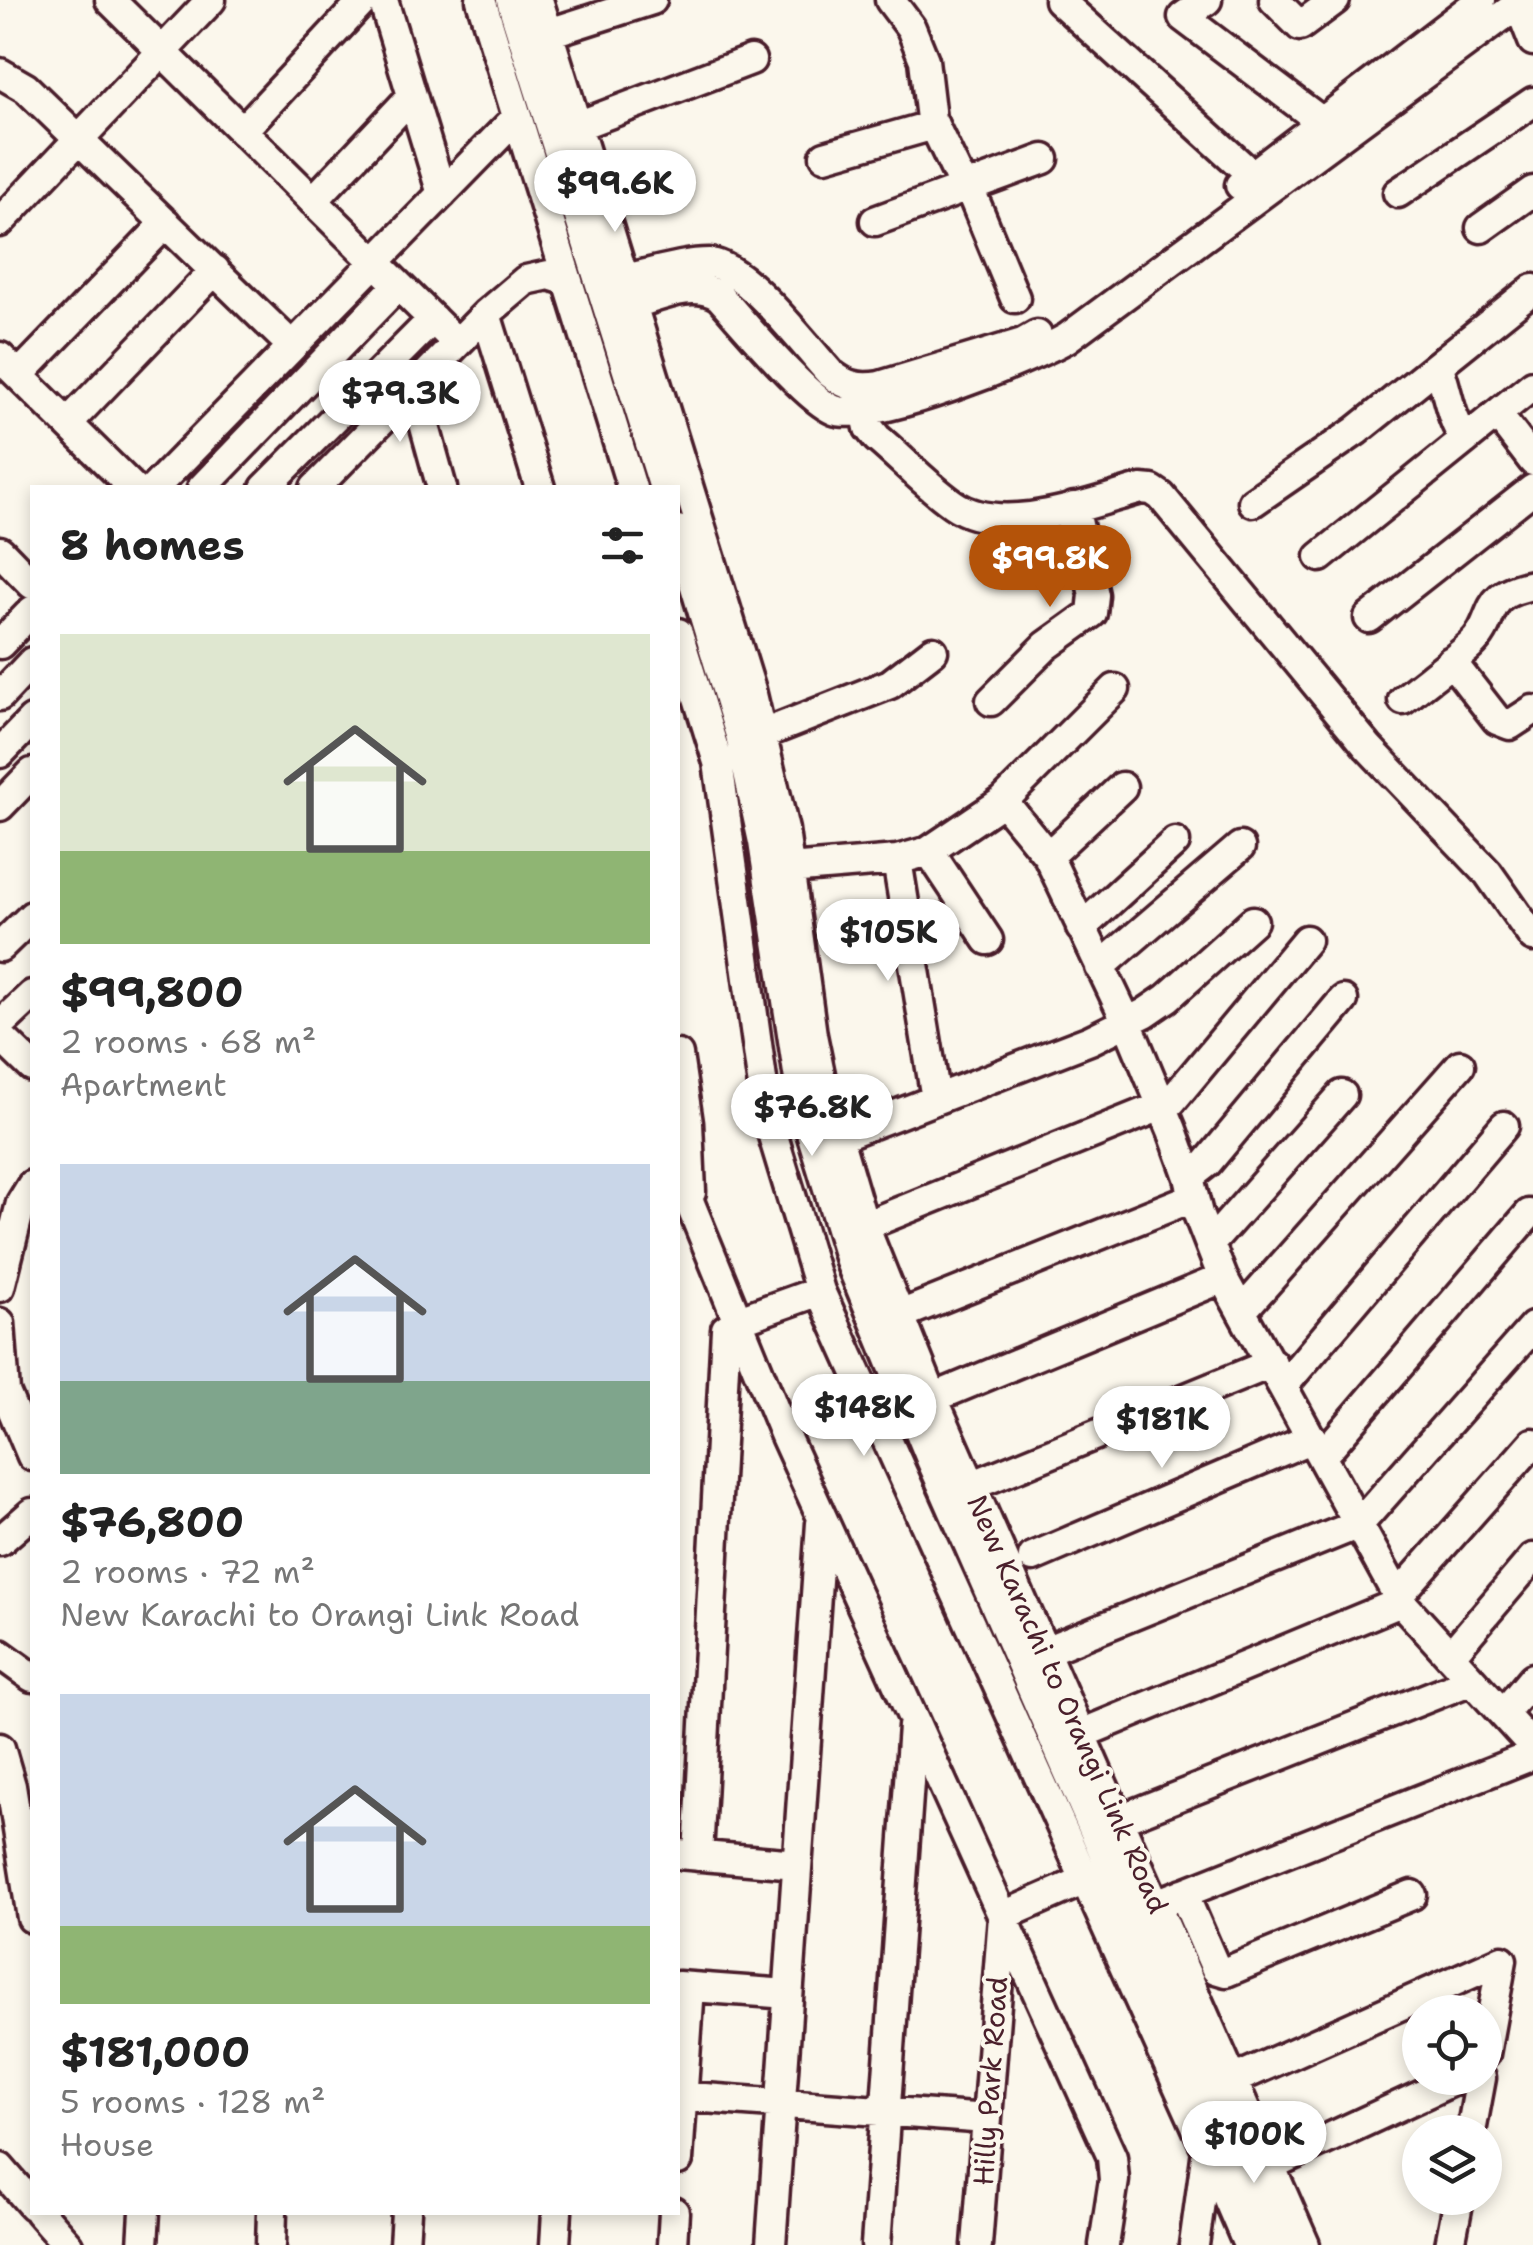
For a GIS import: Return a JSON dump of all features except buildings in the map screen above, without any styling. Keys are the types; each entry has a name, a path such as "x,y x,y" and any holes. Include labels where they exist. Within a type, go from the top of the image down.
{"street":[{"path":"110,0 457,343"},
{"path":"0,222 211,0"},
{"path":"242,131 364,0"},
{"path":"382,0 442,194"},
{"path":"481,0 631,485"},
{"name":"New Karachi to Orangi Link Road","path":"511,0 574,144 627,292 763,734 784,830 812,1034 836,1138 864,1226 863,1259 900,1314 1276,2245"},
{"name":"New Karachi to Orangi Link Road","path":"538,0 663,485"},
{"path":"548,33 652,0"},
{"path":"890,0 911,28 924,60 934,125 956,174 968,189 1015,298"},
{"path":"1059,0 1253,176"},
{"path":"1207,0 1183,17 1322,122"},
{"path":"1274,0 1300,26 1335,0"},
{"path":"863,400 880,386 1022,343 1046,330 1481,0"},
{"path":"863,400 1010,367 1067,338 1520,1 1533,42"},
{"path":"574,144 751,60"},
{"path":"0,73 26,88 292,346"},
{"path":"313,201 412,96"},
{"path":"1398,192 1533,102"},
{"path":"157,485 517,117"},
{"path":"824,156 934,125"},
{"path":"875,221 1044,159"},
{"path":"1481,228 1533,192"},
{"path":"131,485 10,366 166,223"},
{"path":"627,292 709,263 725,266 743,279 830,374 863,400 869,428 877,438 955,506 973,513 1007,518 1041,516 1141,489 1161,496 1368,746 1488,873 1533,937"},
{"path":"68,423 214,270"},
{"path":"325,483 457,343 526,280 549,275 568,281"},
{"path":"205,485 398,285"},
{"path":"1253,502 1356,431 1533,288"},
{"path":"486,314 539,485"},
{"path":"268,485 433,319"},
{"path":"1438,365 1448,391 1452,421 1465,440"},
{"path":"1320,557 1533,385"},
{"path":"414,387 441,485"},
{"path":"1497,414 1533,461"},
{"path":"1369,618 1533,489"},
{"path":"991,701 1046,646 1092,613 1094,595 1074,507"},
{"name":"New Karachi to Orangi Link Road","path":"680,536 722,672 753,792 802,1106 863,1259 1029,1638 1081,1734 1305,2245"},
{"path":"0,551 30,582"},
{"path":"1402,700 1482,631 1494,602 1504,594 1533,586"},
{"path":"0,644 30,613"},
{"path":"680,638 718,762 767,1116 820,1292 1248,2245"},
{"path":"763,734 890,684 933,651"},
{"path":"1451,661 1497,720 1510,725 1533,710"},
{"path":"0,696 30,664"},
{"path":"790,869 897,860 928,851 1003,801 1115,689"},
{"path":"0,753 30,722"},
{"path":"0,806 30,775"},
{"path":"1048,856 1122,788"},
{"path":"1003,801 1048,856 1162,1108 1223,1278 1400,1599 1533,1747"},
{"path":"1082,928 1175,842"},
{"path":"1100,967 1240,847"},
{"path":"928,851 988,940"},
{"path":"897,860 936,1099"},
{"path":"0,947 30,918"},
{"path":"836,1138 1090,1040 1126,1022 1167,998 1253,922"},
{"path":"864,1226 1162,1108 1306,940"},
{"path":"0,1025 30,996"},
{"path":"900,1314 1192,1187 1207,1163 1343,1000"},
{"path":"0,1036 30,1065"},
{"path":"1242,1312 1460,1065"},
{"path":"680,1069 688,1123 691,1201"},
{"path":"1210,1244 1342,1095"},
{"path":"971,1486 1278,1374 1504,1126"},
{"path":"680,1178 785,1436 1112,2157 1114,2180 1104,2245"},
{"path":"0,1287 21,1202 30,1187"},
{"path":"1033,1556 1317,1447 1529,1214"},
{"path":"933,1398 1223,1278"},
{"path":"798,1864 688,1855 726,1329 738,1320 820,1292"},
{"path":"0,1323 6,1392 30,1451"},
{"path":"1029,1638 1359,1524 1533,1327"},
{"path":"1081,1734 1400,1599 1533,1443"},
{"path":"0,1541 30,1515"},
{"path":"770,2245 822,1516"},
{"path":"1450,1656 1533,1558"},
{"path":"0,1654 30,1676"},
{"path":"1502,1714 1533,1678"},
{"path":"1118,1820 1472,1680"},
{"path":"876,2245 914,1720"},
{"path":"0,1748 30,1908"},
{"path":"1156,1904 1533,1755"},
{"path":"1003,1916 1085,1880"},
{"path":"1183,1893 1216,1970 1226,1972 1412,1896"},
{"name":"Hilly Park Road","path":"977,2245 1003,1916"},
{"path":"1424,1995 1502,1960 1496,1995"},
{"path":"788,1994 684,1987 680,2096 987,2119"},
{"path":"1233,2080 1402,2005"},
{"path":"1271,2165 1421,2095"},
{"path":"1194,2245 1207,2150"},
{"path":"0,2168 30,2203"},
{"path":"143,2245 145,2215"},
{"path":"271,2245 272,2215"},
{"path":"404,2245 406,2215"},
{"path":"555,2245 557,2215"},
{"path":"672,2245 674,2215"},
{"path":"1450,2245 1456,2215"}]}
